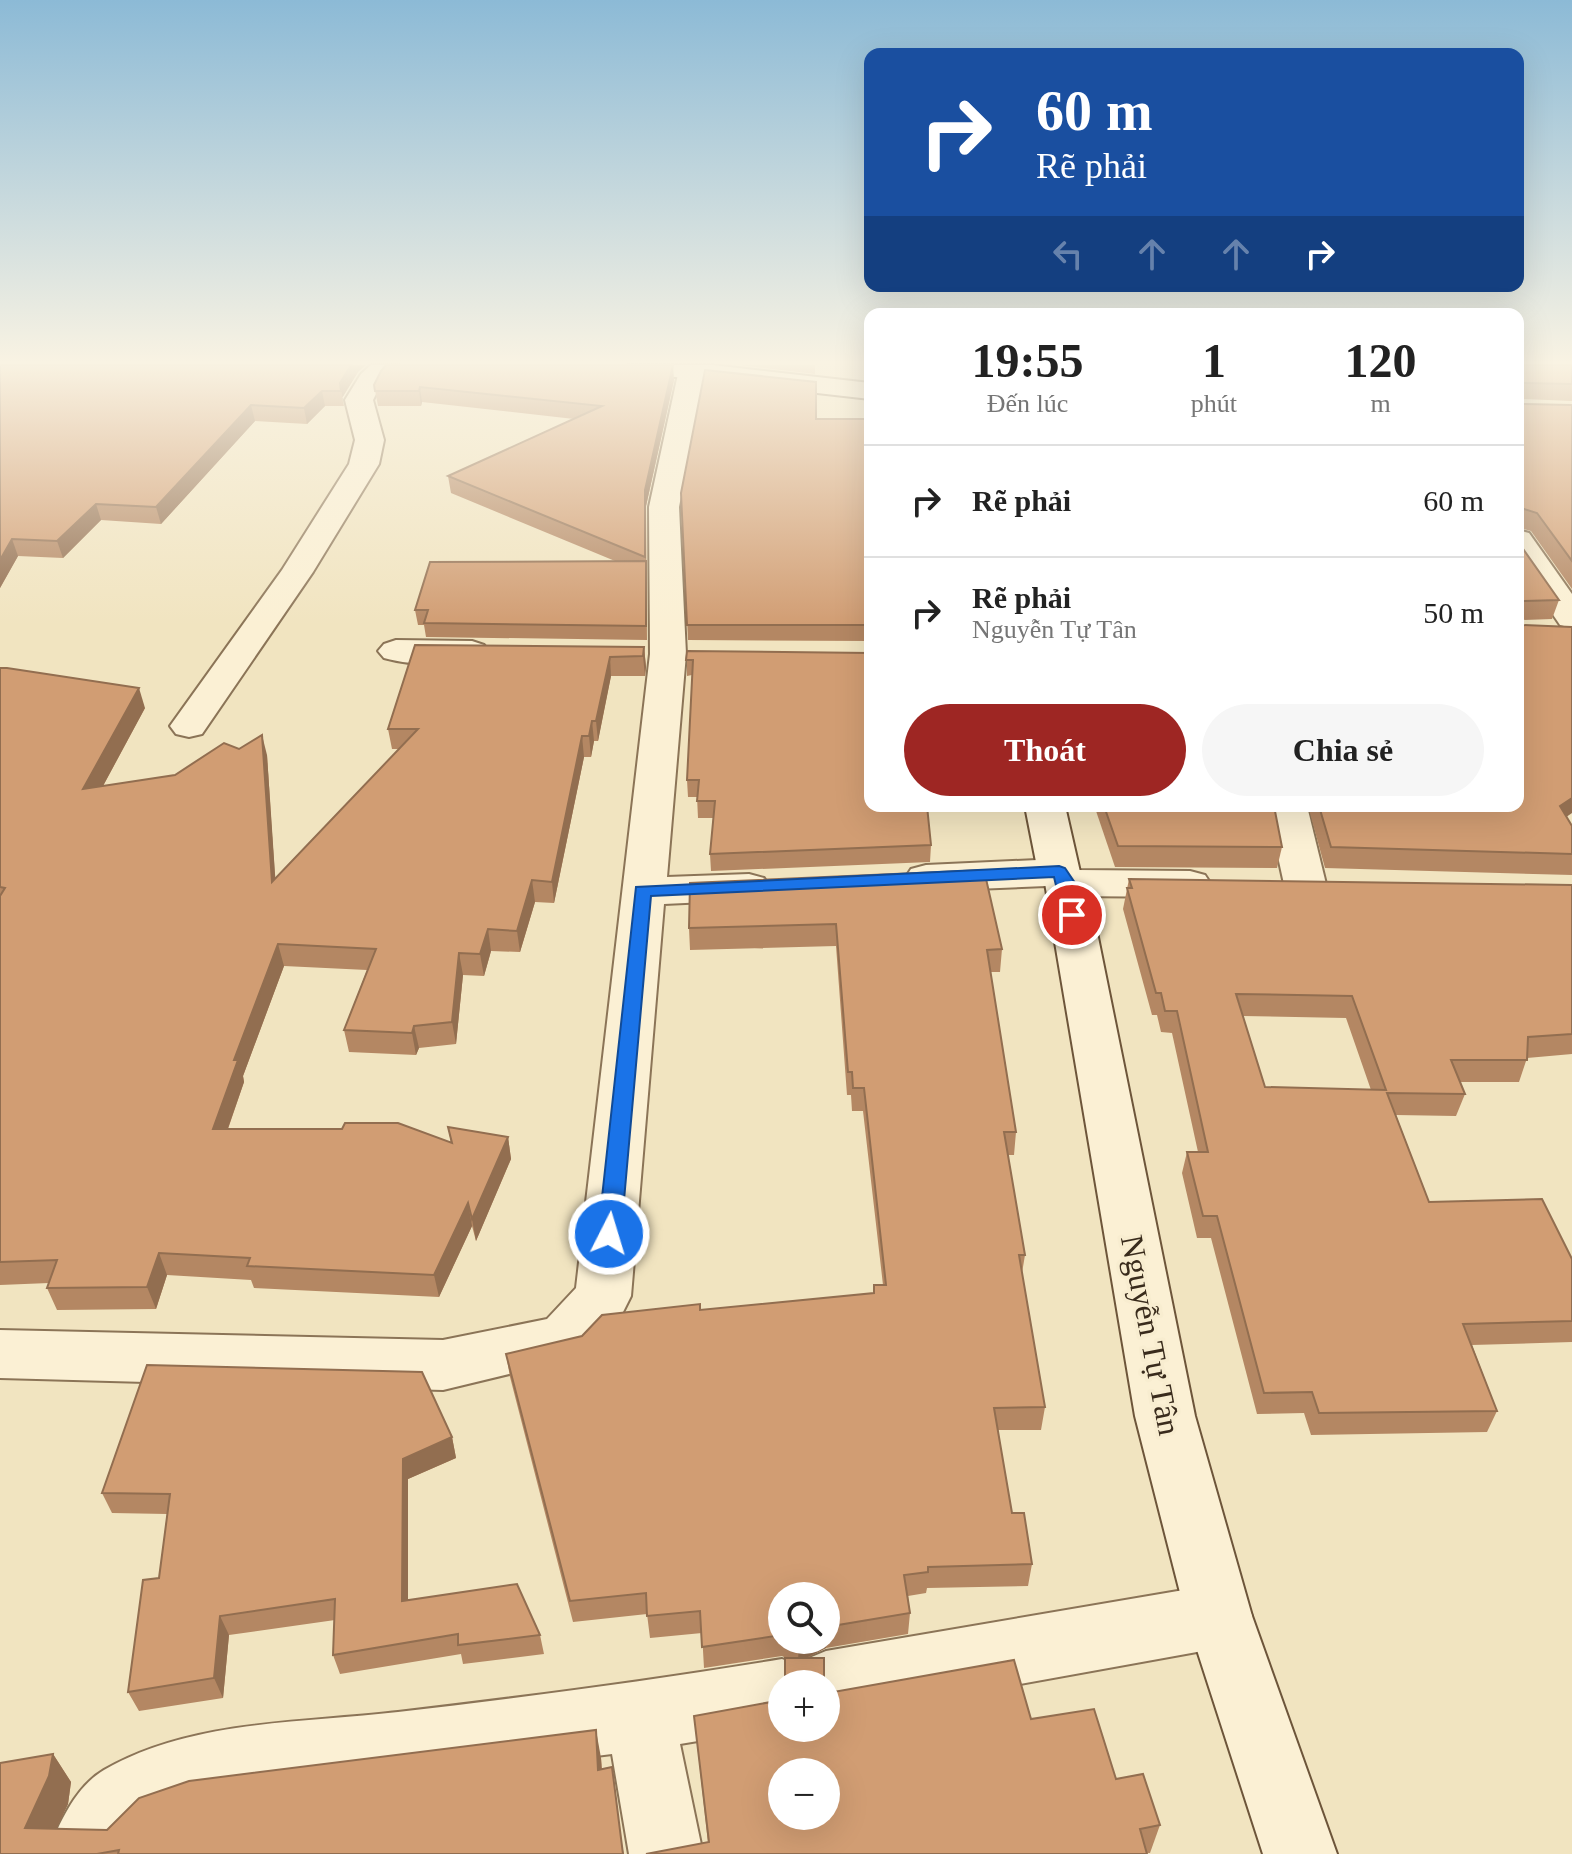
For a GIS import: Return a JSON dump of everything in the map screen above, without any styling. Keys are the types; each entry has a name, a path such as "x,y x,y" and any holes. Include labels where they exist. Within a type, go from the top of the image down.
{"street":[{"path":"189,726 297,572 369,452"},
{"path":"0,1354 443,1365 564,1339 603,1296 668,654 664,507 675,452"},
{"path":"1524,552 1563,628"},
{"path":"396,651 508,652"},
{"name":"Nguyễn Tự Tân","path":"1046,812 1063,878 1165,1416 1219,1616 1300,1854"},
{"path":"1288,812 1305,884"},
{"path":"890,880 1063,878 1225,884"},
{"path":"642,891 782,885"},
{"path":"840,1683 1219,1616"},
{"path":"84,1854 109,1815 130,1794 173,1778 245,1764 640,1718 768,1695"},
{"path":"640,1718 666,1854"}],"building":[{"path":"0,452 208,452 156,507 96,504 57,541 12,539 0,560"},
{"path":"502,452 654,452 645,490 645,557 448,476"},
{"path":"689,452 864,452 864,625 687,625 681,493"},
{"path":"1524,452 1572,452 1572,561 1537,513 1524,509"},
{"path":"1524,550 1559,600 1524,601"},
{"path":"646,561 646,626 424,623 428,610 415,610 430,562"},
{"path":"1524,625 1572,627 1572,798 1560,806 1572,826 1572,854 1331,847 1321,812 1524,812"},
{"path":"415,645 644,647 643,656 610,657 596,721 592,721 589,736 582,736 552,882 532,880 517,931 488,929 480,954 459,953 452,1022 414,1026 412,1033 344,1030 376,949 278,944 234,1060 238,1060 213,1129 342,1129 345,1123 398,1123 452,1143 448,1127 508,1137 472,1219 468,1203 434,1275 247,1266 250,1258 159,1253 147,1287 47,1288 57,1260 0,1262 0,896 5,888 0,887 0,668 139,688 83,789 175,775 224,743 239,749 262,735 272,882 418,729 388,729"},
{"path":"687,651 864,653 864,812 928,812 931,845 710,854 715,801 697,801 699,780 687,780 693,660 686,660"},
{"path":"1106,812 1275,812 1282,847 1118,846"},
{"path":"984,870 1002,949 987,950 1016,1132 1004,1132 1025,1255 1019,1255 1045,1407 994,1408 1012,1513 1024,1513 1032,1564 928,1567 928,1572 904,1575 910,1613 840,1625 840,1582 768,1582 768,1637 702,1647 700,1611 647,1616 646,1593 570,1601 506,1354 582,1336 602,1315 700,1304 700,1310 874,1293 874,1285 886,1285 864,1088 853,1088 852,1072 848,1072 836,924 689,928 690,883"},
{"path":"1129,879 1572,885 1572,1034 1528,1037 1527,1060 1451,1060 1465,1094 1387,1093 1429,1202 1542,1199 1572,1259 1572,1321 1463,1324 1497,1411 1319,1413 1312,1392 1264,1393 1217,1216 1203,1216 1187,1152 1208,1152 1177,1011 1165,1011 1161,993 1156,993 1127,888 1132,888","holes":["1236,994 1352,996 1386,1090 1265,1087"]},
{"path":"147,1365 422,1372 452,1437 403,1459 402,1601 517,1584 540,1635 458,1645 458,1634 333,1655 335,1599 220,1616 214,1678 128,1692 143,1580 159,1578 170,1494 102,1493"},
{"path":"785,1658 824,1658 824,1670 785,1670"},
{"path":"1014,1660 1031,1719 1094,1709 1116,1779 1143,1774 1160,1825 1140,1829 1147,1854 646,1854 709,1842 694,1716 768,1703 768,1742 840,1742 840,1691"},
{"path":"596,1730 598,1770 612,1767 623,1854 118,1854 119,1850 97,1854 0,1854 0,1763 53,1754 49,1776 25,1828 107,1830 139,1798 189,1781"}],"route":[{"path":"609,1234 642,891 1059,872 1066,883 1072,915"}]}
